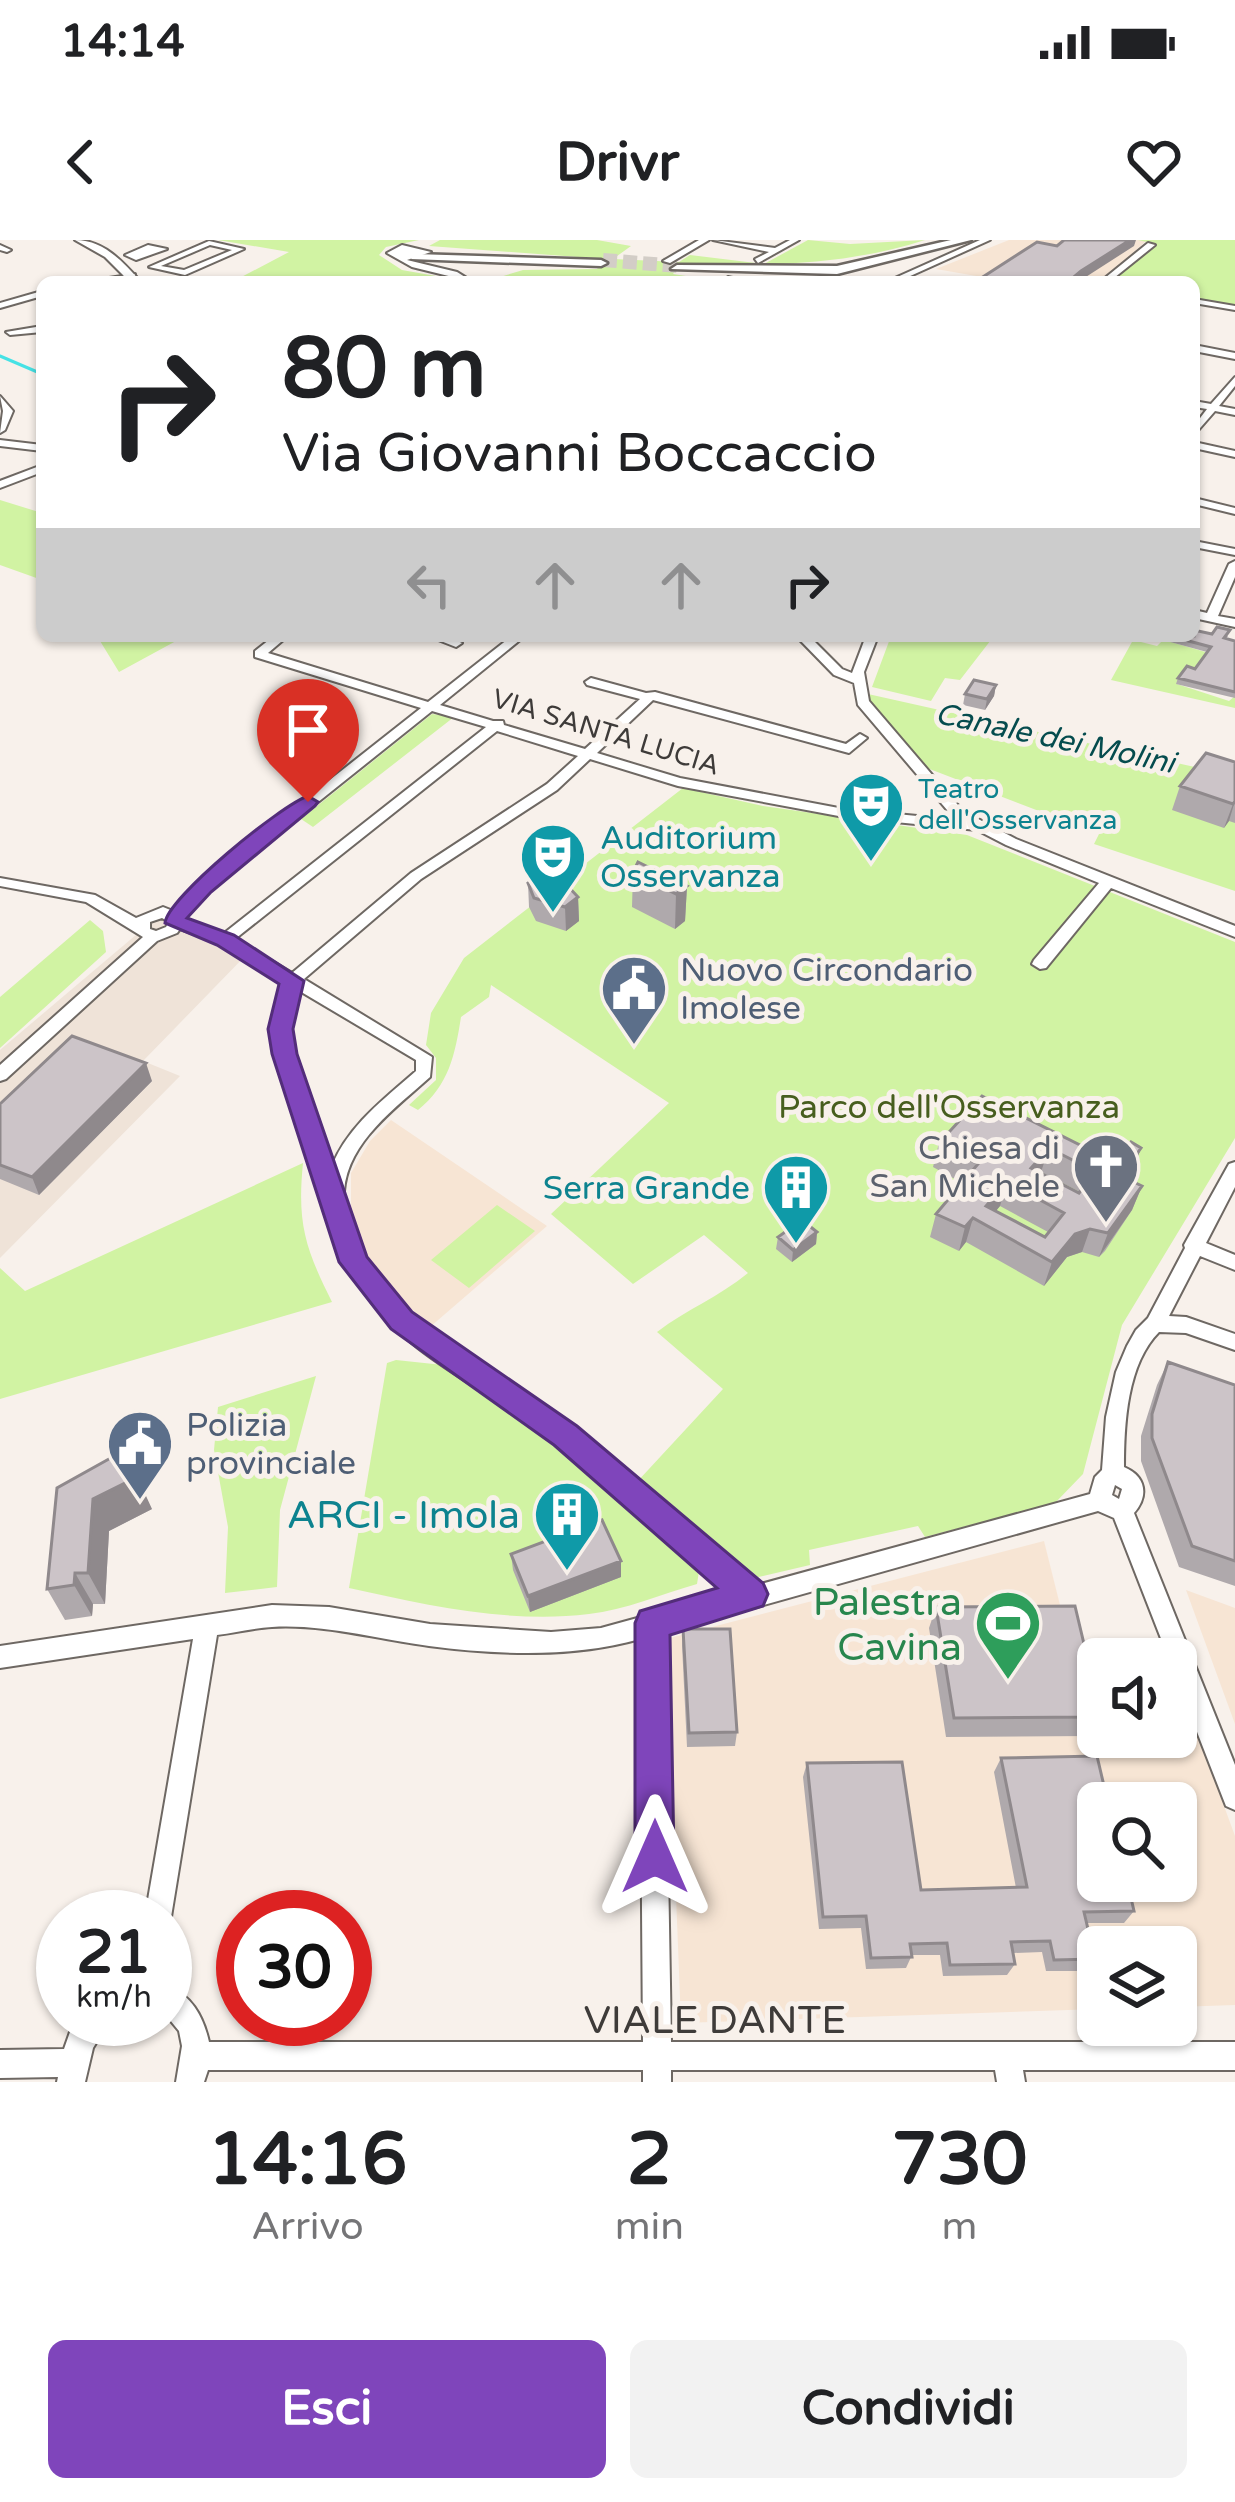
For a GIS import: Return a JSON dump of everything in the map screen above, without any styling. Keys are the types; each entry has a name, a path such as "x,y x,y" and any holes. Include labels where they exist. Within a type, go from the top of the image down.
{"highway":[{"path":"851,264 934,240"},
{"path":"674,265 837,270 957,241"},
{"path":"674,265 760,270 851,264 957,241"},
{"path":"845,276 915,258 957,241"},
{"path":"419,251 601,261"},
{"path":"674,265 818,276"}],"main road":[{"path":"80,240 118,261 131,276"}],"street":[{"path":"674,265 705,240"},
{"path":"717,240 776,251"},
{"path":"758,262 795,240"},
{"path":"907,276 989,240"},
{"path":"118,261 136,258 153,267 184,273 240,249 209,243 153,267"},
{"path":"1112,276 1151,245"},
{"path":"419,251 395,255 392,250 419,251 461,276"},
{"path":"0,306 36,295"},
{"path":"1200,303 1235,308"},
{"path":"5,332 36,330"},
{"path":"1200,349 1235,356"},
{"path":"1200,423 1233,385"},
{"path":"0,399 8,412 0,430"},
{"path":"1200,405 1235,412"},
{"path":"0,443 36,447"},
{"path":"1200,446 1235,454"},
{"path":"0,485 36,470"},
{"path":"1200,502 1235,511"},
{"path":"1200,545 1235,552"},
{"path":"1211,618 1231,582 1235,564"},
{"path":"1200,615 1235,623"},
{"name":"VIA SANTA LUCIA","path":"274,642 259,654 678,782 765,801 975,826"},
{"path":"0,1075 157,925 511,642"},
{"path":"808,642 836,668 858,676"},
{"path":"870,642 858,676 874,719 975,826 1235,932"},
{"path":"669,676 551,787 416,876 292,981 280,1029 284,1054 354,1262 402,1320 565,1436 750,1594"},
{"path":"591,682 849,749 860,738"},
{"path":"220,938 498,724"},
{"path":"932,823 943,819 942,796"},
{"path":"0,882 90,898 157,925 220,938 424,1057 424,1073 346,1153 334,1198"},
{"path":"1040,964 1108,882"},
{"path":"0,1657 272,1616 329,1618 430,1635 551,1643 601,1639 750,1594 1134,1501 1134,1490 1113,1476 1114,1422 1138,1342 1155,1324 1235,1168"},
{"path":"1192,1245 1235,1263"},
{"path":"1155,1324 1175,1323 1235,1342"},
{"path":"1112,1504 1235,1797"},
{"path":"652,1623 657,2071"},
{"path":"163,1890 207,1624"},
{"name":"VIALE DANTE","path":"193,2069 1009,2068 1235,2056"},
{"path":"0,2064 72,2072"}],"shaded area":[{"path":"1009,240 1146,241 1108,276 976,276 936,269"},
{"path":"169,907 248,953 143,1061 180,1076 0,1258 0,1050"},
{"path":"391,1120 547,1226 430,1327 366,1267 351,1237 351,1173 370,1141"},
{"path":"1044,1541 1077,1673 1077,1758 1197,1758 1198,1735 1235,1836 1235,2005 1197,2006 1197,1926 1077,1926 1077,2010 681,2023 666,1639"},
{"path":"1186,1590 1235,1608 1235,1724"}],"green space":[{"path":"218,240 419,240 386,247 379,255 402,270 436,276 243,276 289,252"},
{"path":"440,240 597,240 631,246 613,259 679,262 690,255 764,264 808,240 850,244 925,240 866,255 806,262 744,265 681,263 673,274 686,276 504,276 523,270 597,269 605,259 429,246"},
{"path":"1138,240 1235,240 1235,309 1200,302 1200,276 1108,276 1151,243"},
{"path":"0,500 36,511 36,578 0,565"},
{"path":"101,642 174,642 119,672"},
{"path":"889,642 989,642 960,680 945,678 931,701 872,687"},
{"path":"1132,642 1157,646 1171,642 1209,653 1193,674 1177,684 1229,701 1235,696 1235,708 1111,680"},
{"path":"859,692 1235,776 1235,891 1094,844 1099,834 901,758 861,703"},
{"path":"432,714 454,717 313,827 301,819"},
{"name":"Parco dell'Osservanza","path":"683,788 763,806 967,835 1235,942 1235,1138 1122,1325 1083,1474 1055,1503 925,1537 918,1526 809,1550 810,1565 754,1578 742,1575 636,1483 723,1389 657,1332 748,1273 704,1235 633,1284 551,1214 669,1103 491,985 489,997 461,1017 444,1080 418,1110 409,1105 436,1080 436,1058 426,1045 431,1013 464,958"},
{"path":"90,920 103,931 106,952 0,1048 0,997"},
{"path":"303,1163 305,1235 332,1302 0,1399 0,1268 25,1291"},
{"path":"497,1205 535,1231 469,1288 431,1260"},
{"path":"387,1363 443,1365 559,1448 700,1565 697,1584 616,1609 529,1617 468,1611 349,1588"},
{"path":"316,1376 280,1510 277,1587 225,1593 228,1527 214,1450 218,1407"}],"building":[{"path":"1064,240 1130,240 1075,276 984,276 1037,242 1057,246"},
{"path":"1217,627 1230,630 1224,638 1235,641 1235,692 1178,678 1187,666 1195,669 1211,647 1192,642 1200,642 1200,631 1212,634"},
{"path":"974,680 996,685 987,699 965,694"},
{"path":"1206,753 1235,762 1233,804 1180,786"},
{"path":"638,862 687,886 676,894 633,872"},
{"path":"538,876 564,882 578,897 565,907 534,898 528,883"},
{"path":"72,1036 146,1063 32,1177 0,1165 0,1104"},
{"path":"982,1096 1114,1162 1131,1142 1141,1148 1121,1176 1142,1186 1108,1233 1090,1229 1075,1234 1052,1262 973,1218 965,1227 936,1214 978,1164 939,1143","holes":["1049,1148 1096,1172 1079,1193 1031,1168","1007,1182 1064,1213 1045,1237 986,1206"]},
{"path":"802,1220 817,1232 793,1250 778,1237"},
{"path":"1168,1362 1235,1385 1235,1561 1192,1546 1152,1438 1152,1414"},
{"path":"125,1450 137,1477 93,1499 88,1573 75,1573 74,1585 47,1589 57,1488"},
{"name":"ARCI - Imola","path":"602,1520 621,1561 528,1596 511,1554"},
{"name":"Palestra Cavina","path":"1075,1606 1083,1638 1077,1638 1077,1717 954,1718 936,1607"},
{"path":"683,1629 730,1629 737,1732 689,1733"},
{"path":"1001,1758 1097,1758 1103,1782 1077,1782 1077,1902 1132,1902 1134,1911 1084,1912 1087,1926 1077,1926 1077,1959 1054,1960 1050,1941 1011,1942 1015,1964 950,1965 947,1943 910,1944 912,1957 871,1958 866,1916 823,1917 807,1763 902,1762 921,1890 1027,1887"}],"waterway":[{"name":"Canale dei Molini","path":"0,356 36,371"}],"tunnel":[{"path":"603,260 679,266"}],"place":[{"name":"Teatro dell'Osservanza","path":"871,864"},
{"name":"Auditorium Osservanza","path":"553,915"},
{"name":"Nuovo Circondario Imolese","path":"634,1047"},
{"name":"Chiesa di San Michele","path":"1106,1225"},
{"name":"Serra Grande","path":"796,1246"},
{"name":"Polizia provinciale","path":"140,1502"},
{"name":"ARCI - Imola","path":"567,1573"},
{"name":"Palestra Cavina","path":"1008,1682"}],"route":[{"path":"308,802 203,887 176,917 177,923 226,940 292,981 280,1029 284,1054 354,1262 377,1296 402,1320 565,1436 683,1532 750,1594 652,1623 655,1857"}]}
